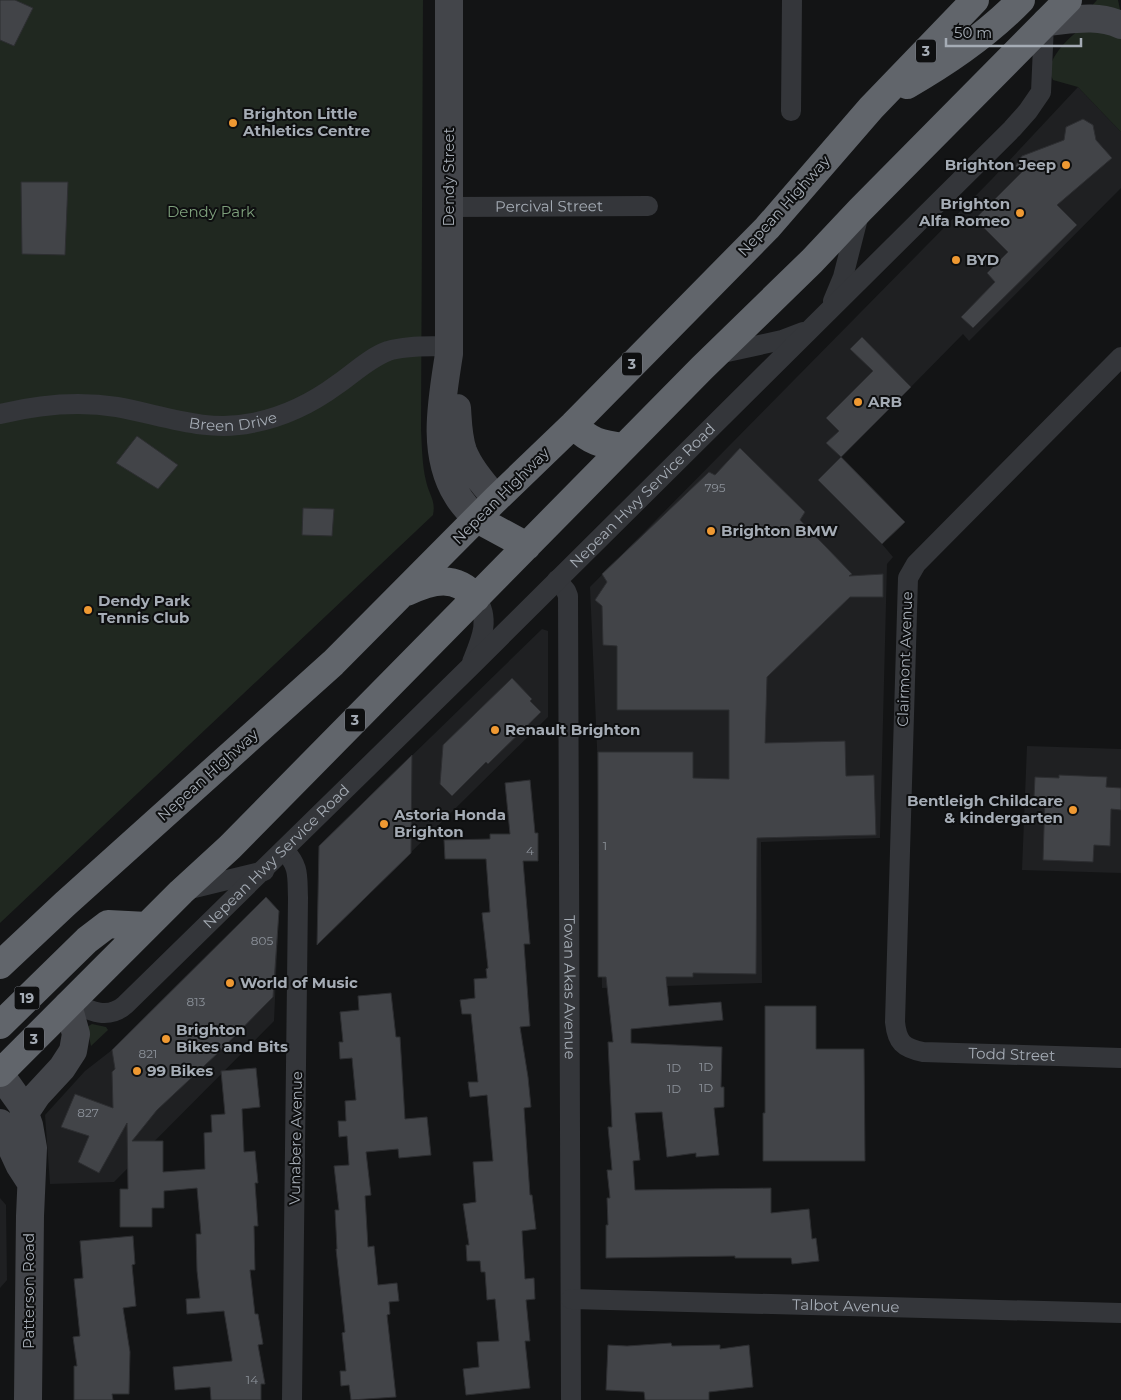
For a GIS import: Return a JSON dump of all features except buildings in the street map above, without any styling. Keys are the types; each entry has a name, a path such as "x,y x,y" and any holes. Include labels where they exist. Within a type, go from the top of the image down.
{"highway":[{"name":"Nepean Highway","path":"0,965 72,897 333,663 496,499 573,425 767,228 877,102 975,0"},
{"path":"877,102 940,66 976,41 1021,0 1045,23"},
{"name":"3","path":"0,1074 181,892 230,847 1068,0"},
{"path":"573,425 593,441 624,447"},
{"path":"496,499 527,546"},
{"path":"477,518 527,546"},
{"path":"399,596 422,585 444,581 463,585 476,598"},
{"name":"19","path":"0,1025 87,940 108,924 147,926"}],"street":[{"name":"Dendy Street","path":"449,0 449,350 441,418 444,462 449,481 457,495 477,518"},
{"path":"791,111 792,0"},
{"path":"1045,23 1092,18 1107,20 1121,25"},
{"name":"Nepean Hwy Service Road","path":"70,1004 101,1013 114,1013 121,1009 264,871 1018,123 1036,102 1042,90 1045,23"},
{"name":"Percival Street","path":"449,207 648,206"},
{"name":"Nepean Hwy Service Road","path":"828,311 843,278 860,210"},
{"name":"Nepean Hwy Service Road","path":"716,355 782,340 814,326"},
{"name":"Breen Drive","path":"0,414 48,406 100,405 202,425 249,424 278,416 311,403 371,360 390,350 411,347 449,350"},
{"name":"Dendy Street","path":"449,350 459,434 463,452 472,468 496,499"},
{"name":"Clairmont Avenue","path":"904,1046 899,1040 895,1022 908,578 916,564 1121,357"},
{"name":"Tovan Akas Avenue","path":"557,580 568,596 571,1400"},
{"name":"Nepean Hwy Service Road","path":"470,667 484,628 483,608 476,598"},
{"name":"Vunabere Avenue","path":"284,850 294,863 297,872 298,898 292,1400"},
{"path":"181,892 264,871"},
{"path":"25,1113 37,1095 62,1068 73,1051 76,1034 70,1004"},
{"name":"Todd Street","path":"904,1046 923,1052 1121,1058"},
{"name":"Patterson Road","path":"0,1074 16,1095 25,1113 33,1148 28,1400"},
{"path":"0,1123 20,1166 31,1183"},
{"name":"Talbot Avenue","path":"572,1299 1121,1313"}],"shaded area":[{"path":"1078,87 1121,132 1121,188 969,341 963,334 842,457 905,522 882,544 893,557 887,564 880,838 761,842 762,983 602,988 597,747 590,587 992,179"},
{"path":"542,629 548,631 548,717 317,945 319,846"},
{"name":"Bentleigh Childcare & kindergarten","path":"1027,746 1121,749 1121,873 1022,870"},
{"path":"266,897 279,911 274,1021 114,1182 50,1184 45,1115 85,1071 112,1050"},
{"path":"0,1198 6,1205 7,1280 0,1288"}],"green space":[{"name":"Dendy Park","path":"0,0 423,0 421,430 425,475 434,510 433,515 0,923"},
{"path":"1097,0 1118,0 1121,14 1088,10"},
{"path":"1085,27 1121,36 1121,132 1078,87 1053,80 1050,73 1053,60 1062,46 1074,34"},
{"path":"92,1024 106,1027 108,1030 91,1046 87,1027"}],"place":[{"name":"Brighton Little Athletics Centre","path":"233,123"},
{"name":"Brighton Jeep","path":"1066,165"},
{"name":"Brighton Alfa Romeo","path":"1020,213"},
{"name":"BYD","path":"956,260"},
{"name":"ARB","path":"858,402"},
{"name":"Brighton BMW","path":"711,531"},
{"name":"Dendy Park Tennis Club","path":"88,610"},
{"name":"Renault Brighton","path":"495,730"},
{"name":"Bentleigh Childcare & kindergarten","path":"1073,810"},
{"name":"Astoria Honda Brighton","path":"384,824"},
{"name":"World of Music","path":"230,983"},
{"name":"Brighton Bikes and Bits","path":"166,1039"},
{"name":"99 Bikes","path":"137,1071"}]}
